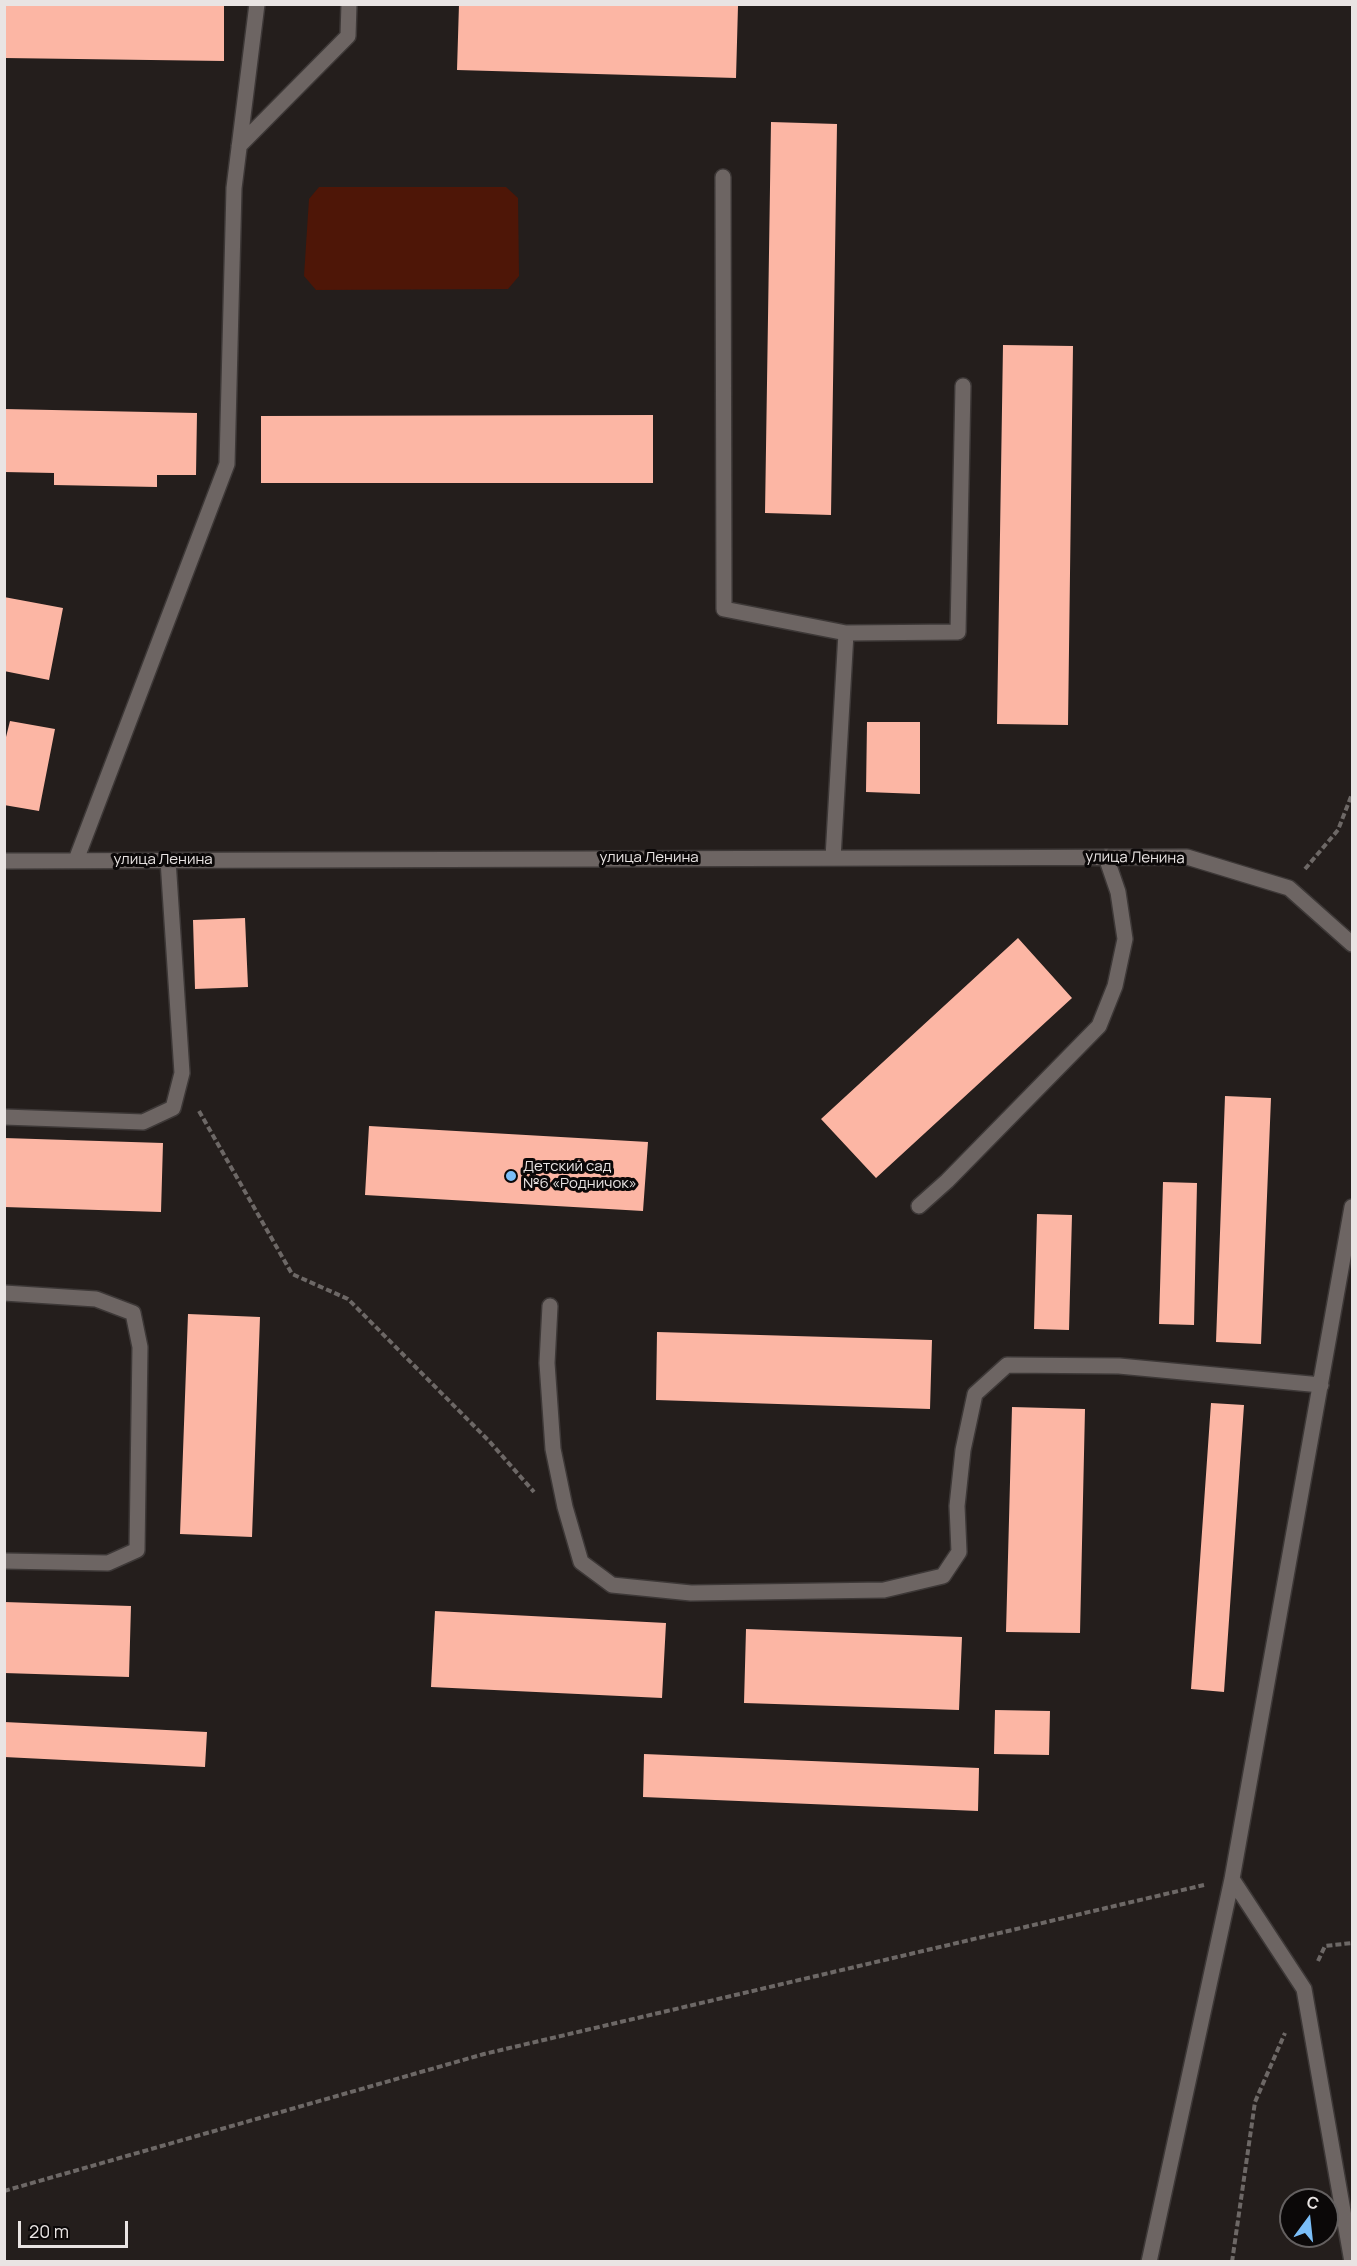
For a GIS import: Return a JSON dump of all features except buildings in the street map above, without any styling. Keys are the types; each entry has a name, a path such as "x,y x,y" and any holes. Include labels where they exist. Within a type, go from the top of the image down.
{"street":[{"path":"76,860 228,464 234,188 257,4"},
{"path":"239,146 348,36 349,4"},
{"path":"723,177 724,609 846,633 958,632 963,386"},
{"path":"833,858 846,633"},
{"path":"919,1206 1099,1026 1115,986 1125,939 1118,892 1106,857"},
{"name":"улица Ленина","path":"4,861 1187,857 1289,888"},
{"path":"4,1117 143,1122 173,1108 182,1073 168,860"},
{"path":"1289,888 1353,944"},
{"path":"1149,2262 1232,1879 1353,1207"},
{"path":"4,1293 96,1299 132,1313 140,1347 137,1550 108,1563 4,1561"},
{"path":"550,1306 547,1363 553,1449 565,1507 580,1562 612,1585 691,1593 884,1590 943,1576 959,1552 957,1506 963,1450 975,1394 1007,1365 1119,1366 1321,1385"},
{"path":"1232,1879 1304,1989 1352,2262"}],"path":[{"path":"1289,888 1338,830 1353,794"},
{"path":"182,1073 204,1123 292,1274 348,1299 489,1441 535,1492"},
{"path":"4,2191 484,2054 1232,1879"},
{"path":"1304,1989 1325,1946 1353,1943"},
{"path":"1232,2262 1255,2102 1286,2030"}],"shaded area":[{"path":"319,187 506,187 518,198 519,276 508,289 316,290 304,276 309,199"}],"place":[{"name":"Детский сад №6 «Родничок»","path":"511,1176"}]}
